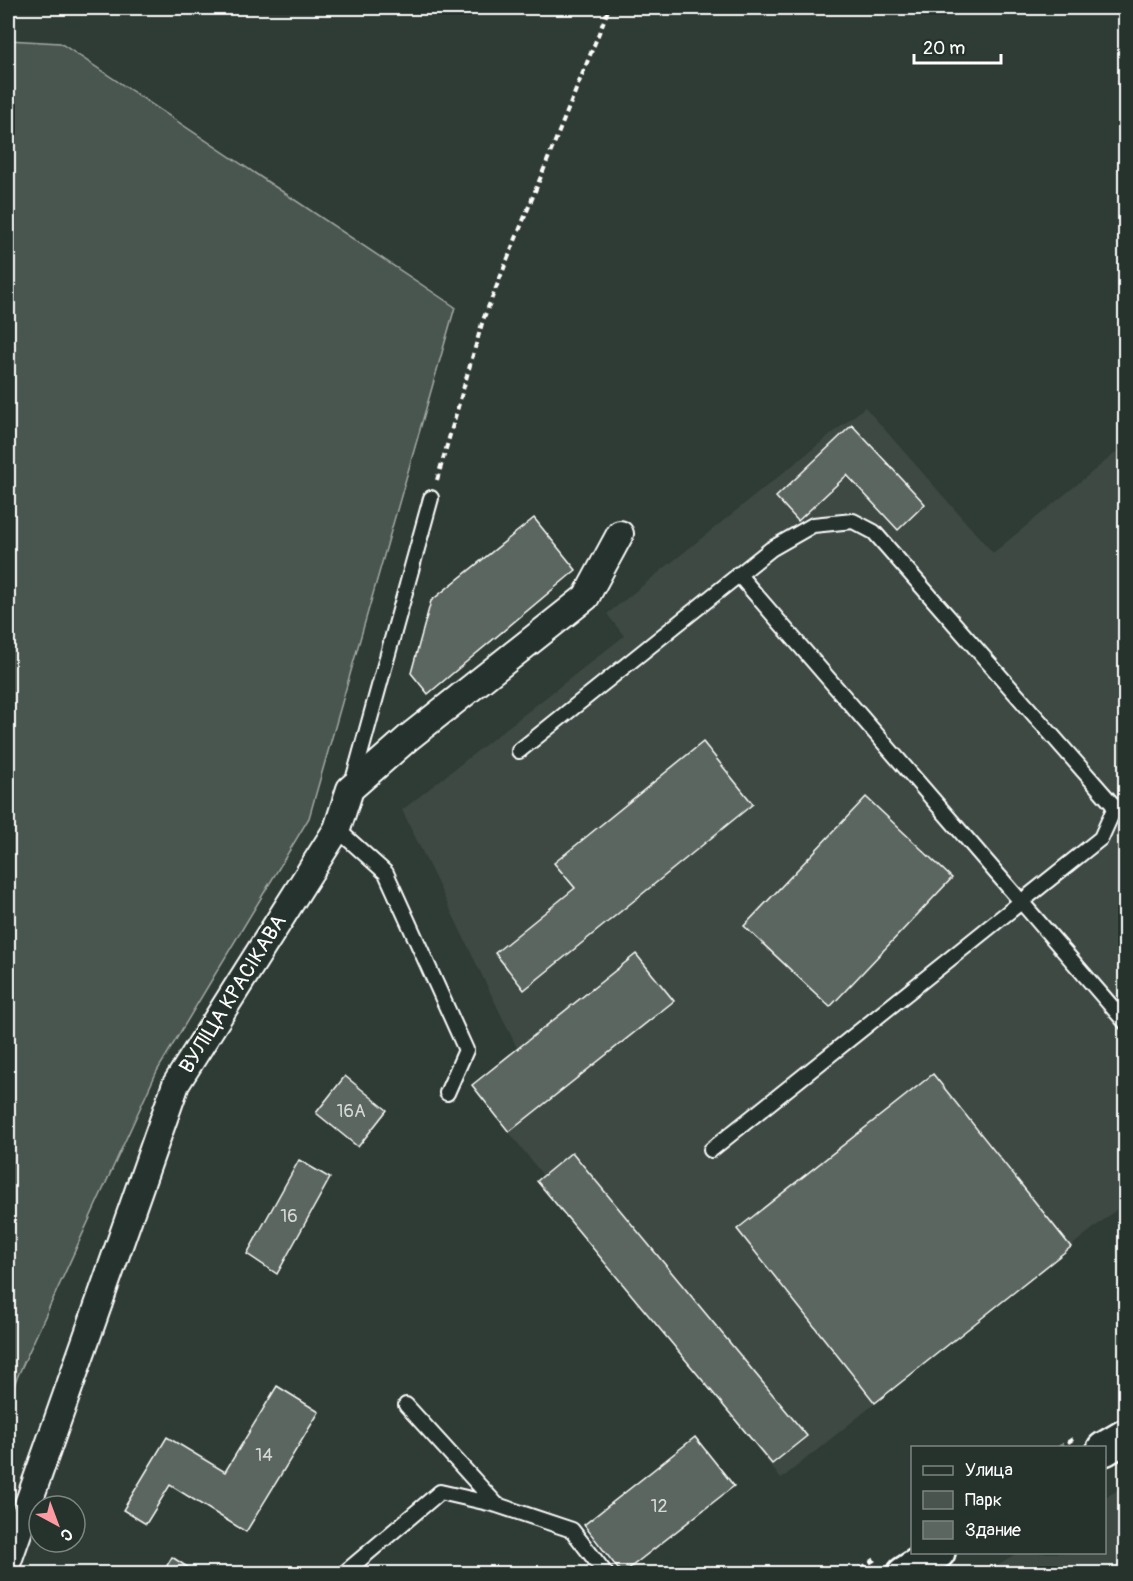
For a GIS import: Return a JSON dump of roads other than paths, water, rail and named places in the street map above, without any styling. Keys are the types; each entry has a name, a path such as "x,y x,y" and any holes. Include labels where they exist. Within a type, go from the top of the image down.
{"main road":[{"path":"1106,1448 1125,1436"},
{"path":"904,1574 935,1554"}],"street":[{"path":"350,789 408,738 586,597 620,534"},
{"name":"ВУЛІЦА КРАСІКАВА","path":"8,1561 176,1084 337,829 350,789"}],"lane":[{"path":"350,789 432,498"},
{"path":"519,751 771,549 813,525 853,521 874,532 1115,807 1101,838 711,1150"},
{"path":"738,574 1125,1023"},
{"path":"337,829 386,873 466,1050 447,1093"},
{"path":"406,1405 497,1505"},
{"path":"343,1574 440,1491 497,1505 572,1530 606,1574"}]}
